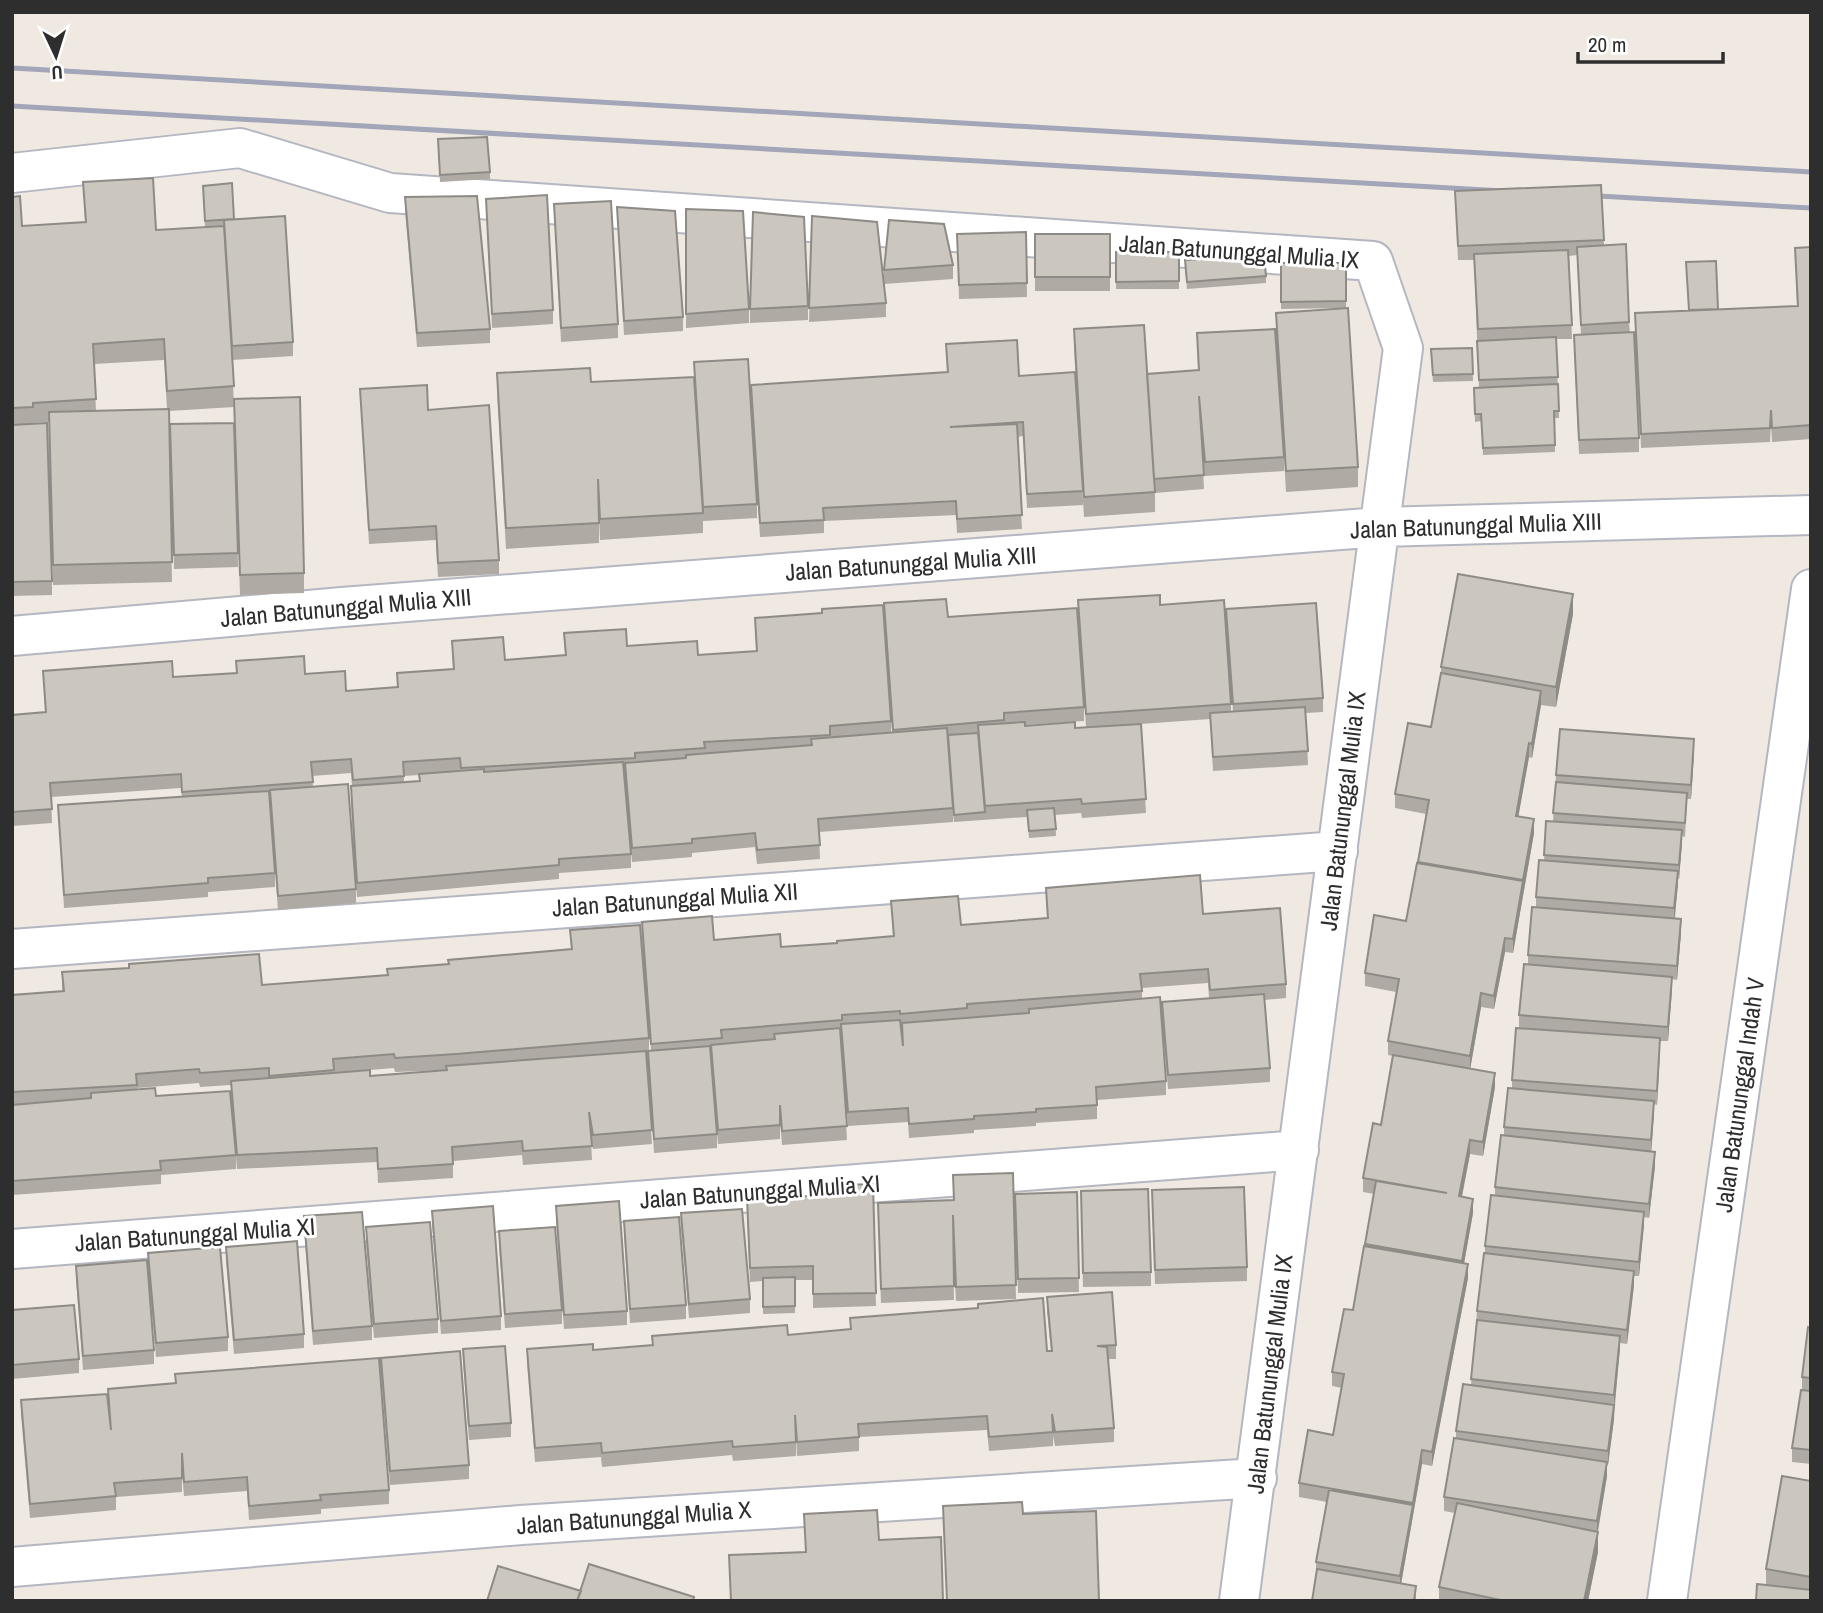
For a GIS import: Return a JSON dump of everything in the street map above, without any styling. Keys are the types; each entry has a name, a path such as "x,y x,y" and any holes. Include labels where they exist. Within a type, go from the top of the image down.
{"street":[{"name":"Jalan Batununggal Mulia IX","path":"12,173 240,148 390,193 1373,261 1403,348 1240,1601"},
{"name":"Jalan Batununggal Mulia XIII","path":"12,636 342,607 1380,527 1811,515"},
{"name":"Jalan Batununggal Indah V","path":"1667,1601 1811,589"},
{"name":"Jalan Batununggal Mulia XII","path":"12,948 1338,851"},
{"name":"Jalan Batununggal Mulia XI","path":"12,1249 1299,1150"},
{"name":"Jalan Batununggal Mulia X","path":"12,1567 521,1525 1256,1478"}],"building":[{"path":"487,137 490,172 440,175 438,139"},
{"path":"153,178 156,230 224,226 234,386 167,391 164,339 93,344 96,399 33,403 33,407 12,408 12,197 20,196 22,226 86,222 83,182"},
{"path":"232,183 234,219 205,221 203,186"},
{"path":"1601,185 1604,240 1458,246 1455,191"},
{"path":"547,195 553,310 492,314 486,199"},
{"path":"477,196 490,329 417,333 405,197"},
{"path":"611,201 618,324 561,328 554,204"},
{"path":"617,207 675,211 683,317 624,321"},
{"path":"686,209 743,211 749,309 686,314"},
{"path":"753,212 804,217 808,306 750,309"},
{"path":"285,216 293,342 232,346 224,220"},
{"path":"812,216 877,222 886,303 809,308"},
{"path":"889,220 944,224 953,265 884,270"},
{"path":"1026,232 1027,283 959,285 957,234"},
{"path":"1035,234 1110,234 1110,277 1035,277"},
{"path":"1626,244 1629,322 1581,325 1577,247"},
{"path":"1811,247 1811,425 1772,428 1771,410 1770,428 1641,434 1635,313 1798,306 1795,248"},
{"path":"1568,250 1572,325 1478,329 1474,254"},
{"path":"1116,252 1179,252 1179,281 1116,282"},
{"path":"1264,255 1266,276 1187,282 1185,260"},
{"path":"1716,261 1718,309 1689,310 1686,262"},
{"path":"1281,263 1346,263 1346,301 1281,302"},
{"path":"1348,308 1358,467 1286,471 1276,313"},
{"path":"1144,325 1155,492 1084,497 1074,329"},
{"path":"1275,329 1284,457 1205,462 1199,396 1204,475 1154,479 1147,374 1199,370 1197,333"},
{"path":"1634,332 1639,438 1579,440 1574,335"},
{"path":"1556,337 1558,377 1479,380 1477,341"},
{"path":"1017,340 1019,376 1075,372 1083,491 1027,494 1023,422 950,427 1017,424 1022,515 957,519 956,501 823,508 824,520 760,523 751,385 948,372 946,344"},
{"path":"1472,348 1473,374 1433,375 1431,349"},
{"path":"748,359 757,504 703,507 694,362"},
{"path":"590,368 591,382 694,377 703,513 600,519 598,479 599,523 506,528 497,373"},
{"path":"1558,384 1559,411 1554,411 1555,445 1483,448 1481,414 1475,414 1474,388"},
{"path":"427,385 428,410 489,405 499,560 438,563 436,526 369,530 360,389"},
{"path":"300,397 304,573 240,575 234,399"},
{"path":"169,409 172,562 53,565 49,412"},
{"path":"47,423 52,581 12,582 12,425"},
{"path":"234,423 238,553 174,555 170,424"},
{"path":"1458,574 1573,594 1556,687 1441,667"},
{"path":"1160,595 1160,605 1224,600 1231,704 1086,714 1078,600"},
{"path":"946,599 948,617 1077,608 1084,707 1004,713 1004,720 893,730 884,603"},
{"path":"1316,603 1323,698 1233,704 1226,609"},
{"path":"883,605 891,721 830,726 830,735 704,742 705,748 635,753 635,758 461,768 460,758 403,762 404,776 353,780 351,759 311,762 313,782 182,792 181,774 50,783 52,809 12,812 12,715 46,712 43,671 172,661 173,677 237,673 236,661 304,656 305,674 345,671 346,691 398,687 397,673 454,669 452,641 503,637 505,660 566,655 564,633 626,629 627,646 697,641 698,655 757,651 755,618 822,613 822,609"},
{"path":"1441,673 1541,691 1516,816 1534,819 1523,880 1418,862 1429,800 1395,794 1408,723 1431,727"},
{"path":"1305,707 1308,751 1213,757 1210,713"},
{"path":"1025,722 1025,726 1075,722 1075,728 1141,724 1146,799 1082,804 1081,799 985,806 978,725"},
{"path":"947,728 953,808 818,819 820,845 757,850 755,833 692,839 692,843 632,848 625,763 686,758 686,755 812,745 811,739"},
{"path":"1560,729 1694,739 1691,785 1556,775"},
{"path":"978,733 985,812 954,815 948,735"},
{"path":"623,762 631,854 559,859 559,865 357,883 351,786 420,781 419,774"},
{"path":"1556,782 1687,793 1685,823 1553,813"},
{"path":"348,784 356,889 278,896 270,790"},
{"path":"269,791 275,873 208,878 208,883 64,895 58,805"},
{"path":"1054,808 1056,829 1029,831 1027,810"},
{"path":"1546,821 1682,830 1679,865 1544,855"},
{"path":"1539,860 1678,871 1674,908 1536,897"},
{"path":"1417,863 1523,881 1513,939 1505,938 1494,996 1481,993 1470,1056 1388,1041 1399,979 1365,973 1374,915 1406,921"},
{"path":"1200,875 1203,914 1280,908 1286,984 1210,990 1208,969 1140,974 1142,991 967,1004 967,1008 900,1014 900,1011 842,1015 842,1020 721,1030 722,1038 651,1044 642,922 712,916 714,940 780,934 781,947 837,943 894,936 891,901 958,896 961,925 1048,918 1046,888"},
{"path":"1532,907 1681,919 1677,966 1528,955"},
{"path":"640,925 649,1038 456,1054 395,1058 394,1054 333,1059 334,1070 269,1076 269,1068 200,1073 199,1069 136,1074 137,1085 12,1092 12,995 64,991 62,972 129,968 129,964 259,954 262,985 388,975 387,969 449,964 448,960 572,949 570,930"},
{"path":"1524,964 1672,977 1668,1027 1519,1015"},
{"path":"1264,994 1270,1068 1168,1075 1162,1002"},
{"path":"1160,997 1166,1081 1096,1087 1097,1105 974,1116 974,1119 909,1124 908,1108 848,1112 841,1024 900,1020 903,1046 902,1023 1029,1013 1029,1009"},
{"path":"840,1028 847,1126 782,1131 780,1105 780,1125 718,1130 711,1045 775,1039 774,1034"},
{"path":"1516,1028 1660,1038 1657,1091 1512,1080"},
{"path":"710,1046 717,1134 654,1139 648,1051"},
{"path":"646,1051 652,1130 593,1135 589,1112 592,1146 523,1151 522,1141 452,1147 453,1164 378,1169 377,1148 237,1155 231,1081 370,1070 370,1076 447,1070 446,1066"},
{"path":"1393,1055 1495,1073 1483,1142 1470,1140 1459,1196 1473,1199 1462,1261 1365,1244 1376,1181 1447,1193 1363,1178 1373,1123 1381,1125"},
{"path":"155,1088 156,1096 230,1091 236,1155 160,1161 161,1170 12,1181 12,1105 91,1098 91,1093"},
{"path":"1508,1088 1654,1101 1651,1140 1504,1127"},
{"path":"1501,1135 1655,1152 1649,1204 1495,1187"},
{"path":"1013,1173 1016,1285 956,1287 953,1215 954,1286 881,1289 878,1203 954,1200 953,1175"},
{"path":"873,1184 876,1293 813,1294 813,1266 750,1268 747,1198 811,1196 811,1186"},
{"path":"1244,1187 1247,1267 1155,1270 1152,1190"},
{"path":"1148,1189 1151,1272 1083,1273 1081,1191"},
{"path":"1077,1192 1079,1278 1018,1279 1015,1194"},
{"path":"1491,1195 1644,1212 1639,1262 1485,1246"},
{"path":"619,1201 627,1311 564,1315 556,1206"},
{"path":"493,1206 501,1316 441,1321 432,1211"},
{"path":"742,1209 750,1299 689,1304 681,1213"},
{"path":"362,1212 372,1326 313,1331 304,1216"},
{"path":"679,1217 686,1305 630,1309 624,1221"},
{"path":"430,1222 438,1319 374,1324 366,1227"},
{"path":"555,1227 562,1310 505,1314 499,1231"},
{"path":"297,1241 304,1334 234,1340 226,1247"},
{"path":"1364,1246 1468,1264 1432,1452 1422,1450 1413,1503 1299,1483 1308,1430 1333,1435 1344,1374 1332,1372 1344,1309 1353,1310"},
{"path":"220,1247 228,1337 156,1343 148,1253"},
{"path":"1484,1253 1634,1271 1627,1330 1477,1311"},
{"path":"147,1260 154,1350 83,1356 76,1266"},
{"path":"795,1277 795,1306 763,1307 763,1278"},
{"path":"1112,1292 1116,1345 1097,1346 1107,1347 1114,1428 1055,1432 1052,1414 1053,1432 989,1437 987,1416 858,1424 859,1437 797,1442 795,1415 796,1442 733,1447 732,1441 602,1453 601,1443 535,1448 527,1349 593,1344 593,1350 653,1345 652,1336 787,1325 788,1335 851,1329 850,1318 978,1308 978,1304 1043,1298 1047,1351 1052,1351 1047,1297"},
{"path":"74,1305 79,1359 12,1365 12,1310"},
{"path":"1477,1320 1620,1336 1614,1395 1471,1379"},
{"path":"1808,1327 1811,1328 1811,1378 1802,1377"},
{"path":"505,1346 511,1423 469,1426 463,1349"},
{"path":"460,1351 469,1465 390,1471 381,1358"},
{"path":"379,1358 389,1490 320,1495 321,1500 249,1506 247,1477 184,1482 182,1453 182,1478 114,1483 116,1496 30,1504 21,1400 107,1394 111,1430 108,1389 176,1383 175,1374"},
{"path":"1463,1384 1614,1405 1608,1451 1456,1431"},
{"path":"1801,1390 1811,1391 1811,1450 1792,1448"},
{"path":"1454,1438 1607,1462 1597,1521 1444,1497"},
{"path":"1782,1476 1811,1481 1811,1577 1766,1569"},
{"path":"1329,1490 1413,1505 1400,1576 1316,1562"},
{"path":"1022,1502 1023,1514 1096,1511 1099,1601 947,1601 943,1506"},
{"path":"1457,1503 1598,1532 1584,1601 1505,1601 1439,1587"},
{"path":"877,1510 879,1540 941,1537 943,1601 731,1601 729,1555 806,1552 804,1514"},
{"path":"589,1564 694,1597 693,1601 577,1601"},
{"path":"498,1566 581,1591 577,1601 487,1601"},
{"path":"1317,1569 1416,1586 1414,1601 1312,1601"},
{"path":"1757,1584 1811,1590 1811,1601 1756,1601"}],"railway":[{"path":"12,68 1811,172"},
{"path":"12,106 1504,191"},
{"path":"1581,195 1811,208"}]}
